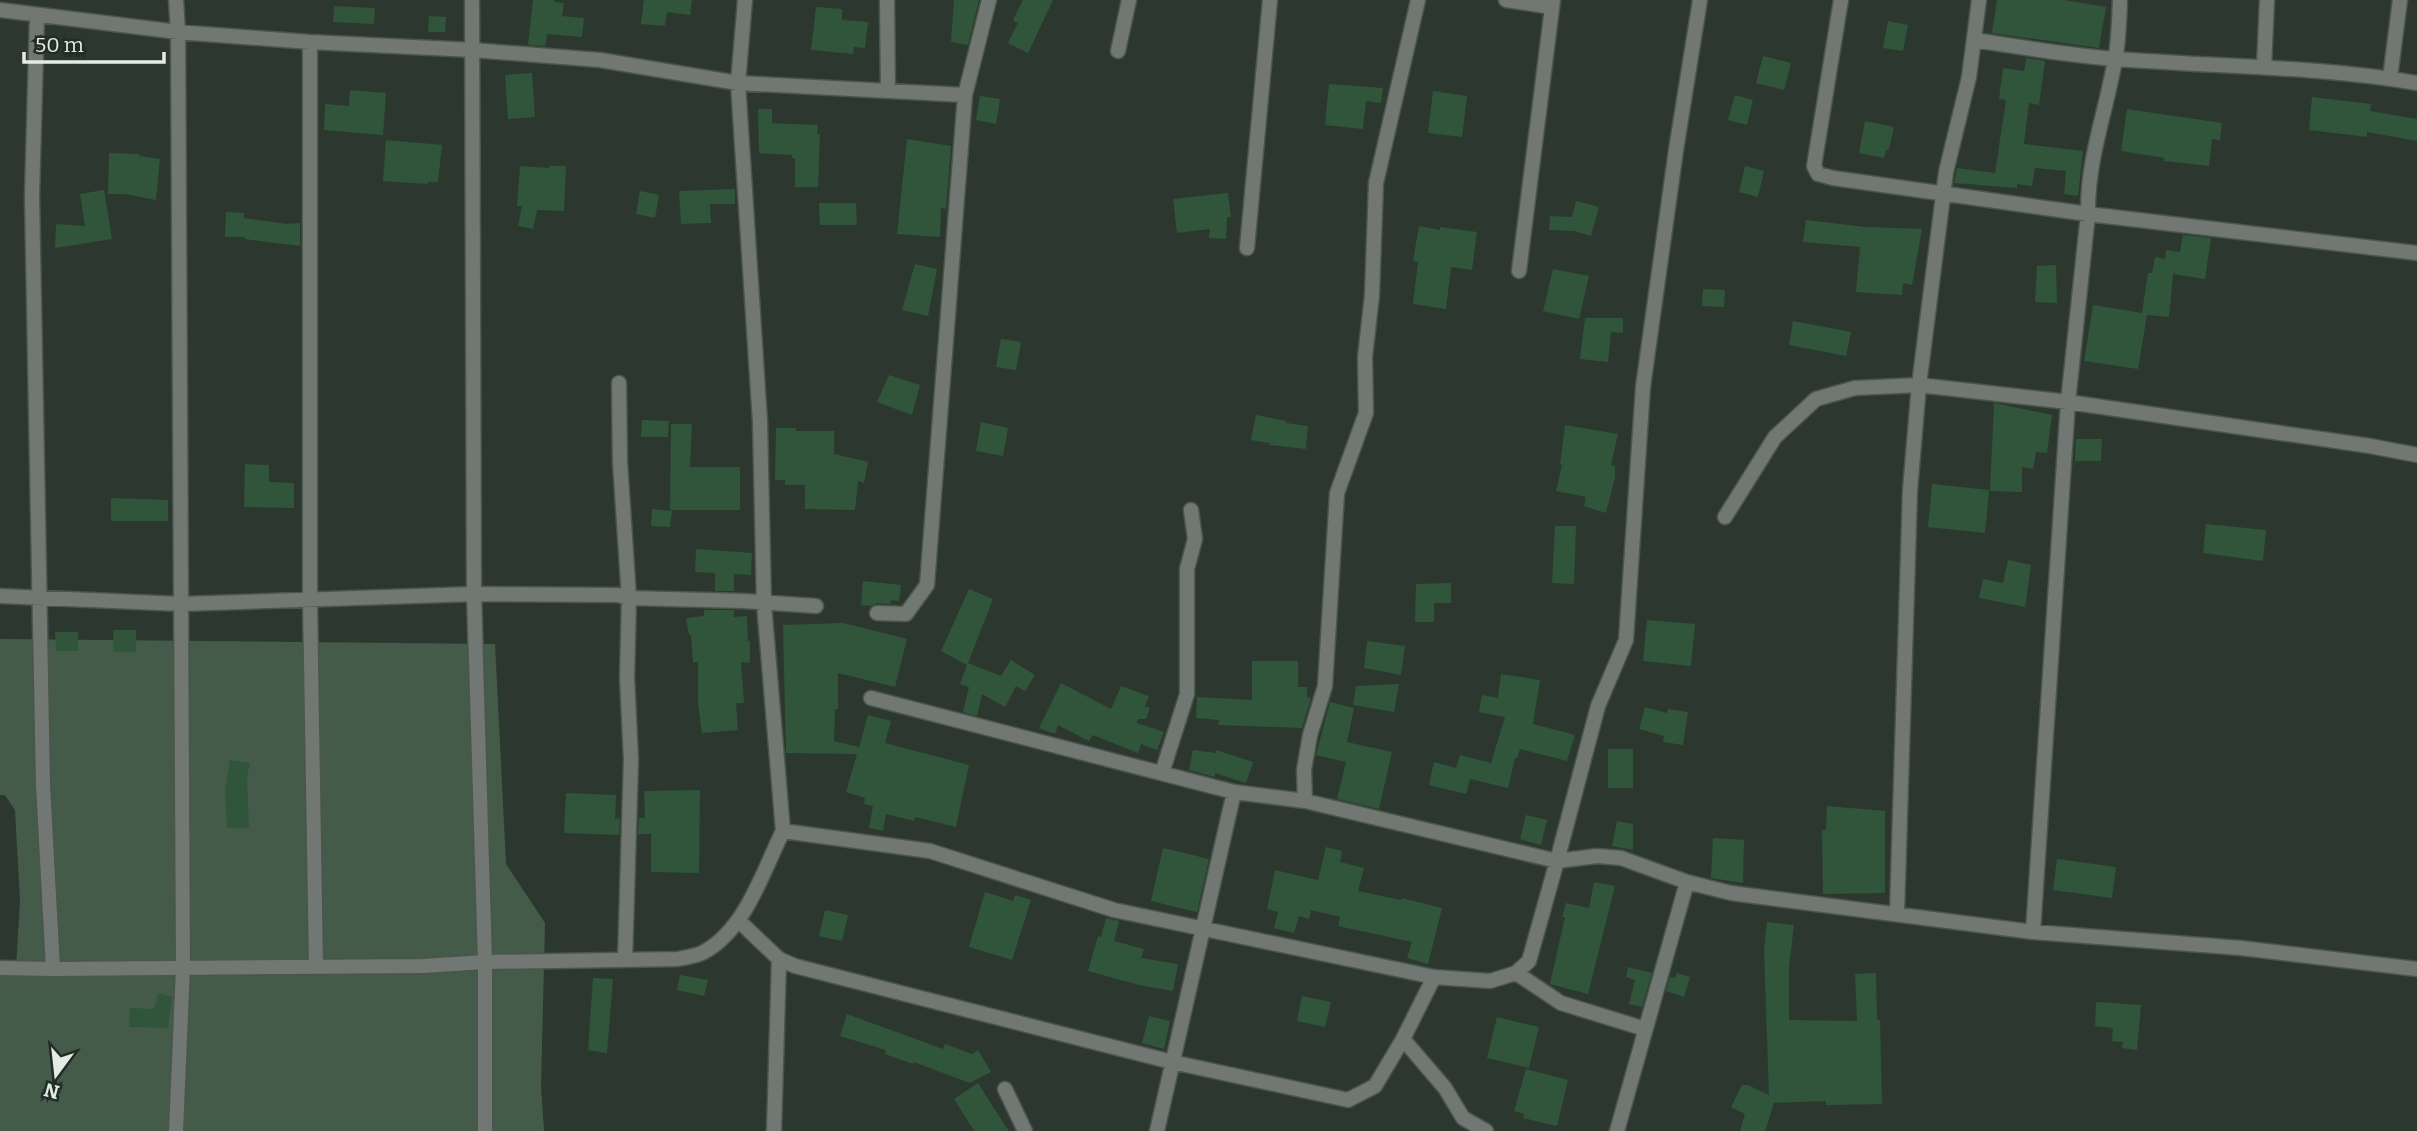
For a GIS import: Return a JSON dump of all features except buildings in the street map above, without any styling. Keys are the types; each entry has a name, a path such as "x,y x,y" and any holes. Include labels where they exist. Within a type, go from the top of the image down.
{"street":[{"path":"176,0 183,968 176,1131"},
{"path":"472,0 474,594 485,962 485,1131"},
{"path":"0,968 423,966 485,962 678,959 703,953 725,937 739,921 783,831 764,604 760,422 738,83 745,0"},
{"path":"887,0 888,91"},
{"path":"877,613 906,614 926,584 965,95 989,0"},
{"path":"1118,51 1129,0"},
{"path":"1247,248 1270,0"},
{"path":"1305,801 1304,770 1310,735 1325,686 1337,493 1366,413 1365,357 1376,183 1418,0"},
{"path":"1506,0 1553,4 1519,271"},
{"path":"783,831 930,851 1114,910 1434,977 1490,981 1516,973 1529,961 1598,706 1626,640 1643,387 1700,0"},
{"path":"1841,0 1814,166 1818,174 1944,195 2088,214 2417,253"},
{"path":"1896,913 1910,490 1919,385 1946,172 1969,77 1979,0"},
{"path":"2033,932 2068,402 2088,214 2087,186 2115,59 2120,0"},
{"path":"2264,67 2267,0"},
{"path":"2390,78 2400,0"},
{"path":"0,10 178,32 600,60 738,83 965,95"},
{"path":"37,15 32,196 43,785 53,969"},
{"path":"1974,40 2115,59 2264,67 2390,78 2417,83"},
{"path":"310,42 310,600 316,967"},
{"path":"619,383 620,462 629,598 627,677 631,760 625,960"},
{"path":"1725,517 1775,437 1816,399 1855,388 1919,385 2068,402 2417,455"},
{"path":"1162,773 1186,694 1187,569 1195,539 1191,510"},
{"path":"0,596 181,604 474,594 618,596 816,606"},
{"path":"871,698 1234,792 1305,801 1557,861 1597,856 1621,858 1688,882 1731,893 2033,932 2241,948 2417,969"},
{"path":"1157,1131 1234,792"},
{"path":"1617,1131 1688,882"},
{"path":"739,921 779,959 795,966 1172,1062 1349,1100 1376,1086 1434,977"},
{"path":"774,1131 779,959"},
{"path":"1516,973 1561,1003 1645,1029"},
{"path":"1403,1039 1445,1088 1462,1118 1486,1131"},
{"path":"1005,1089 1025,1131"}],"green space":[{"path":"0,639 495,644 506,864 545,923 541,1087 544,1131 0,1131 0,967 16,968 20,901 15,810 5,795 0,795"}]}
